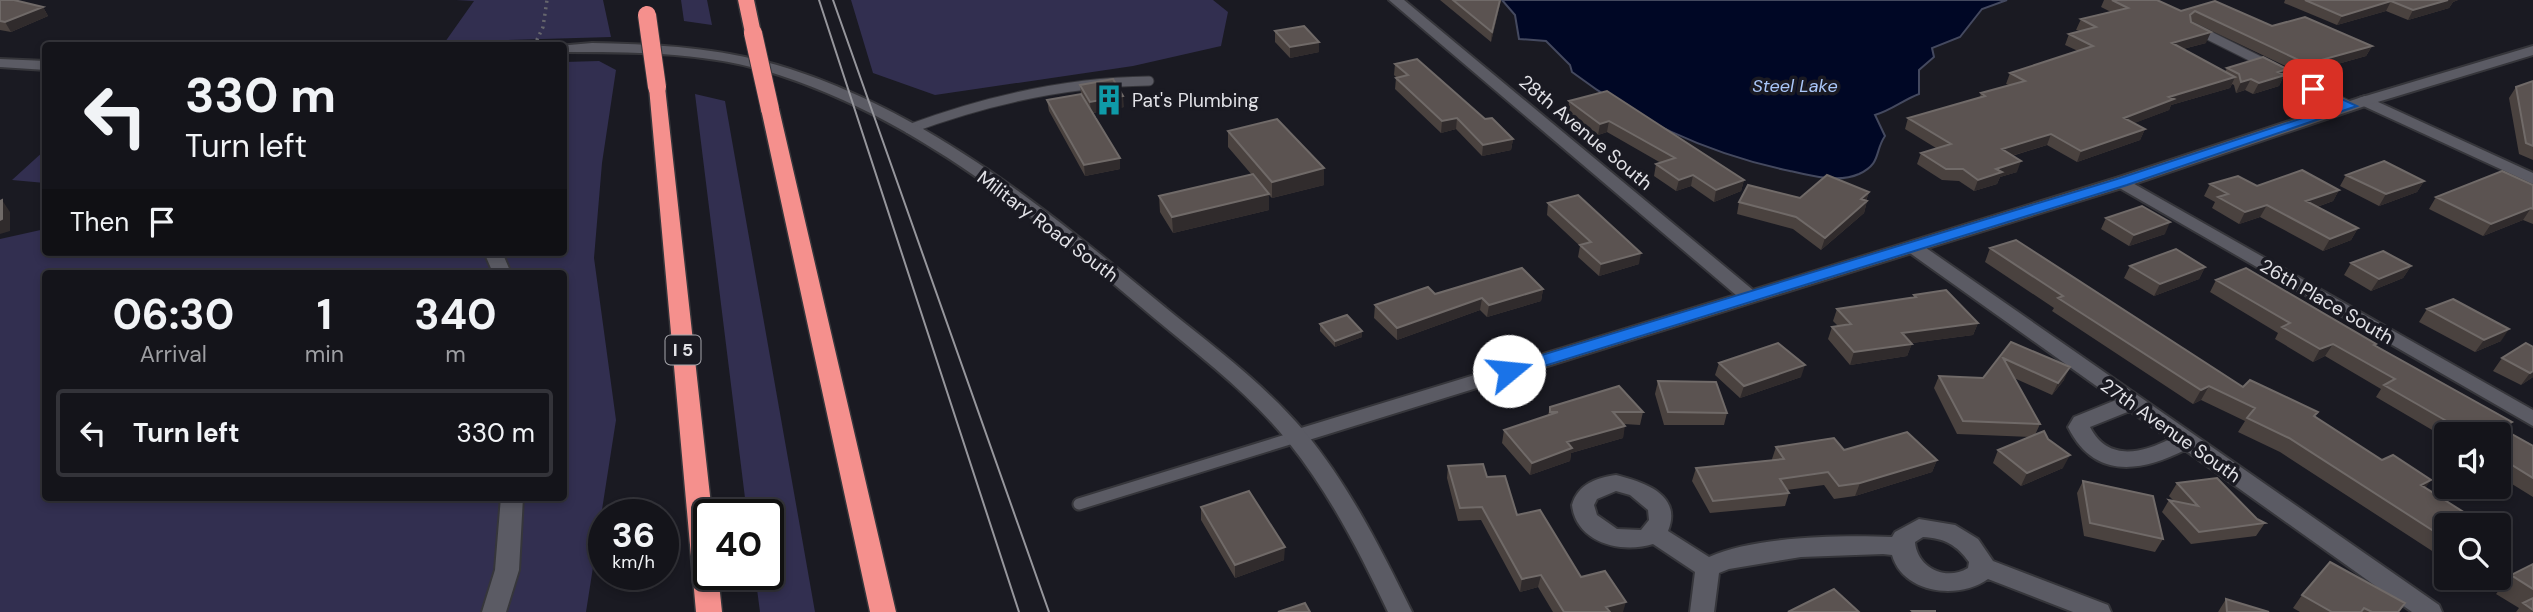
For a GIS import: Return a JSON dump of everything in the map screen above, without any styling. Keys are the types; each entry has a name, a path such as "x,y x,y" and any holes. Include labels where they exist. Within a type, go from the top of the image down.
{"highway":[{"path":"746,0 883,612"},
{"name":"I 5","path":"646,7 657,87 709,612"}],"main road":[{"name":"Military Road South","path":"567,48 680,51 740,61 785,72 836,92 909,130"},
{"path":"0,63 42,66"}],"street":[{"name":"28th Avenue South","path":"1396,0 1749,296"},
{"path":"1296,437 2122,182 2357,104 2533,50"},
{"path":"2357,104 2533,179"},
{"name":"Military Road South","path":"909,130 1001,188 1099,261 1238,379 1296,437 1361,533 1400,612"},
{"name":"26th Place South","path":"2122,182 2533,419"},
{"name":"27th Avenue South","path":"1913,247 2430,612"},
{"path":"2131,402 2082,422 2079,427 2087,442 2110,456 2140,460 2186,441"},
{"path":"494,612 508,561 512,501"},
{"path":"1919,528 1945,530 1969,544 1977,553 1980,566 1975,578 1967,582 1943,583 1919,572 1903,555 1901,546 1903,538 1919,528"},
{"path":"1654,533 1708,568"},
{"path":"1708,568 1728,559 1747,555 1855,544 1901,546"},
{"path":"1980,566 2099,612"},
{"path":"1702,612 1708,568"}],"lane":[{"path":"2192,28 2247,52 2290,79 2357,104"},
{"path":"909,130 946,115 1088,82 1149,81"},
{"path":"1079,505 1296,437"}],"path":[{"path":"536,42 543,27 547,0"}],"shaded area":[{"path":"456,0 603,0 611,37 445,42 474,1"},
{"path":"681,0 707,0 712,25 684,21"},
{"path":"851,0 1213,0 1228,12 1221,46 1133,66 935,95 873,73"},
{"path":"599,61 616,70 602,163 594,258 616,420 604,499 588,499 589,590 586,612 0,612 0,239 42,230 42,256 567,256 567,62"},
{"path":"695,94 725,101 815,612 760,612 757,590 784,590 784,499 745,499"},
{"path":"42,153 42,183 12,180"}],"water":[{"name":"Steel Lake","path":"1502,0 2007,0 1982,9 1960,37 1932,48 1934,57 1919,70 1919,94 1875,115 1885,136 1871,166 1851,177 1834,178 1816,177 1760,164 1703,145 1649,121 1572,72 1570,65 1546,41 1519,39 1515,15"}],"building":[{"path":"0,0 14,0 43,7 5,22 0,21"},
{"path":"1453,0 1500,0 1492,32"},
{"path":"2112,0 2157,0 2181,11 2215,1 2272,26 2305,17 2372,46 2307,64 2195,11 2190,15 2191,22 2211,32 2172,43 2235,77 2169,97 2174,99 2124,118 2145,129 2081,151 2051,134 2002,149 2021,161 1996,169 2002,172 1978,180 1963,169 1946,169 1921,153 1951,144 1908,118 1985,96 1981,93 2025,81 2010,73 2093,46 2069,34 2096,27 2081,19 2128,8"},
{"path":"2305,0 2448,0 2413,10 2391,1 2342,16"},
{"path":"1304,26 1319,42 1290,47 1275,31"},
{"path":"2263,57 2287,69 2278,72 2285,75 2259,83 2251,79 2241,82 2239,74 2227,68"},
{"path":"1417,59 1485,119 1492,118 1513,139 1483,145 1457,118 1442,121 1396,78 1408,75 1395,64"},
{"path":"1113,79 1123,96 1090,102 1080,85"},
{"path":"2533,81 2533,146 2526,143 2516,87"},
{"path":"1607,91 1744,180 1716,190 1693,175 1679,180 1656,164 1675,158 1609,121 1600,124 1569,101"},
{"path":"1081,94 1120,158 1084,165 1047,100"},
{"path":"1277,119 1324,168 1272,182 1228,131"},
{"path":"2384,161 2424,181 2386,194 2346,175"},
{"path":"2302,170 2339,190 2306,201 2358,228 2330,239 2267,205 2245,212 2218,197 2228,194 2210,184 2238,176 2257,186"},
{"path":"2502,171 2533,185 2533,209 2491,224 2436,197"},
{"path":"1253,174 1269,194 1172,217 1159,196"},
{"path":"1827,175 1869,192 1861,199 1867,201 1825,238 1796,217 1739,202 1748,185 1800,198"},
{"path":"1578,195 1641,253 1601,264 1580,245 1591,242 1548,203"},
{"path":"2,200 2,219 0,220 0,201"},
{"path":"2142,206 2170,222 2134,235 2106,218"},
{"path":"2016,240 2243,387 2250,380 2318,412 2314,416 2382,460 2393,455 2431,480 2421,485 2434,493 2434,499 2443,499 2465,513 2434,513 2434,531 2289,438 2247,418 2255,408 2209,386 2201,390 2058,298 2063,296 1990,248"},
{"path":"2176,249 2205,267 2160,284 2130,266"},
{"path":"2383,251 2411,266 2379,279 2351,263"},
{"path":"1522,268 1543,289 1489,305 1482,298 1397,328 1375,305 1428,287 1435,294"},
{"path":"2246,268 2376,344 2374,345 2512,422 2448,422 2384,385 2395,379 2333,344 2320,349 2282,327 2290,323 2216,280"},
{"path":"1946,290 1978,323 1902,333 1912,344 1854,352 1832,327 1851,324 1837,309"},
{"path":"2453,299 2509,329 2484,340 2427,309"},
{"path":"1347,315 1362,331 1335,341 1320,324"},
{"path":"2011,342 2070,367 2058,383 2003,358 2040,424 1963,421 1939,376 1983,378"},
{"path":"1778,343 1805,365 1744,386 1719,363"},
{"path":"2526,343 2533,347 2533,371 2530,373 2502,358"},
{"path":"1658,381 1716,382 1727,413 1668,412"},
{"path":"1619,386 1643,412 1613,412 1625,426 1567,442 1572,448 1532,463 1504,430 1558,412 1550,412 1550,407"},
{"path":"2044,431 2048,439 2070,455 2027,473 1998,450"},
{"path":"1907,432 1937,460 1860,483 1839,486 1828,472 1780,479 1789,493 1713,501 1696,468 1784,459 1776,447 1834,438 1844,450"},
{"path":"2511,434 2533,446 2533,478 2511,464"},
{"path":"1483,464 1487,477 1505,476 1517,515 1540,510 1581,577 1605,571 1626,602 1606,607 1610,612 1564,612 1541,575 1522,579 1482,507 1460,508 1448,466"},
{"path":"2217,478 2257,519 2265,523 2199,532 2169,500 2198,506 2177,483"},
{"path":"2083,481 2153,496 2163,539 2090,523"},
{"path":"1249,491 1285,547 1235,565 1201,507"},
{"path":"2330,562 2405,603 2398,612 2372,612 2364,608 2361,612 2332,612 2302,595"},
{"path":"2533,564 2533,589 2511,575"},
{"path":"1834,589 1859,612 1788,612"},
{"path":"2533,598 2533,610 2523,603"},
{"path":"2226,599 2269,612 2227,612"},
{"path":"1305,603 1310,612 1278,612"}],"tram line":[{"path":"819,0 1019,612"},
{"path":"833,0 1049,612"}],"place":[{"name":"Pat's Plumbing","path":"1109,100"}],"route":[{"path":"1509,371 2122,182 2350,106 2313,89"}]}
